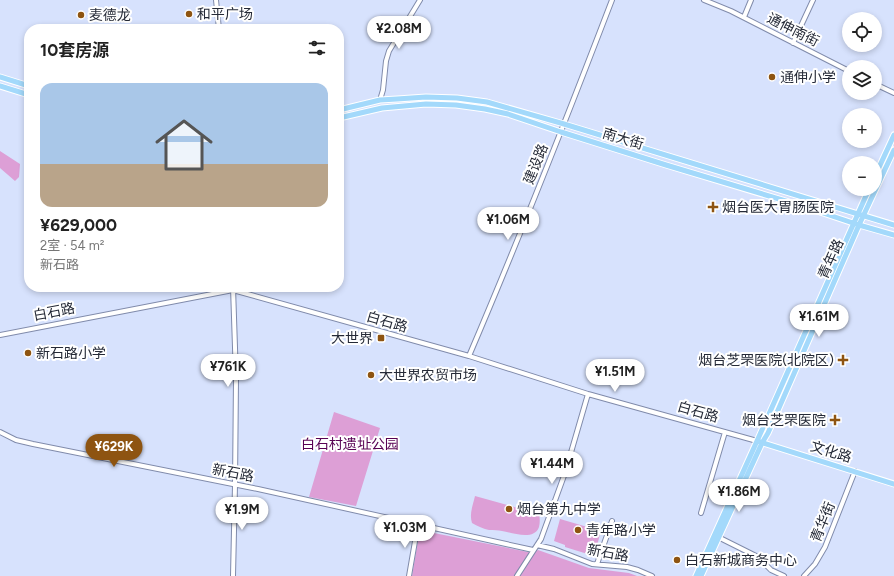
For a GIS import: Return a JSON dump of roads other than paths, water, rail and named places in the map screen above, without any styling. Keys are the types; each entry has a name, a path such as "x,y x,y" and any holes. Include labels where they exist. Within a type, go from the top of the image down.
{"main road":[{"path":"0,77 24,84"},
{"path":"0,86 24,93"},
{"name":"南大街","path":"344,109 380,100 457,98 487,102 564,124 894,225"},
{"name":"南大街","path":"344,117 382,108 426,104 456,105 486,109 508,114 561,132 894,235"},
{"path":"882,161 894,135"},
{"name":"青年路","path":"759,442 768,433 863,216 894,150"},
{"name":"青年路","path":"759,442 866,196"},
{"path":"701,576 759,442"},
{"path":"696,576 759,442"},
{"name":"文化路","path":"759,442 894,484"}],"street":[{"path":"216,0 218,24"},
{"path":"380,100 389,51 420,0"},
{"name":"建设路","path":"469,356 498,289 612,0"},
{"name":"通伸南街","path":"704,0 744,17 842,67"},
{"path":"744,17 751,0"},
{"path":"793,42 813,0"},
{"path":"882,87 894,93"},
{"name":"白石路","path":"0,335 218,292"},
{"path":"233,292 236,378 233,576"},
{"name":"白石路","path":"244,292 469,356 588,394 759,442"},
{"path":"517,576 533,550 542,539 565,473 588,394"},
{"name":"新石路","path":"0,432 16,440 34,444 258,489 533,550"},
{"path":"701,512 725,432"},
{"name":"青华街","path":"804,576 815,564 825,547 855,471"},
{"path":"597,564 612,521"},
{"path":"409,576 418,524"},
{"path":"718,537 758,557 771,570 784,576"},
{"name":"新石路","path":"537,545 554,549 592,564 627,567 652,576"}],"place":[{"name":"和平广场","path":"189,14"},
{"name":"麦德龙","path":"81,15"},
{"name":"通伸小学","path":"772,77"},
{"name":"烟台医大胃肠医院","path":"713,207"},
{"name":"大世界","path":"381,338"},
{"name":"新石路小学","path":"28,353"},
{"name":"烟台芝罘医院(北院区)","path":"843,360"},
{"name":"大世界农贸市场","path":"371,375"},
{"name":"烟台芝罘医院","path":"835,420"},
{"name":"烟台第九中学","path":"509,509"},
{"name":"青年路小学","path":"578,530"},
{"name":"白石新城商务中心","path":"677,560"}],"park label":[{"name":"白石村遗址公园","path":"350,444"}]}
